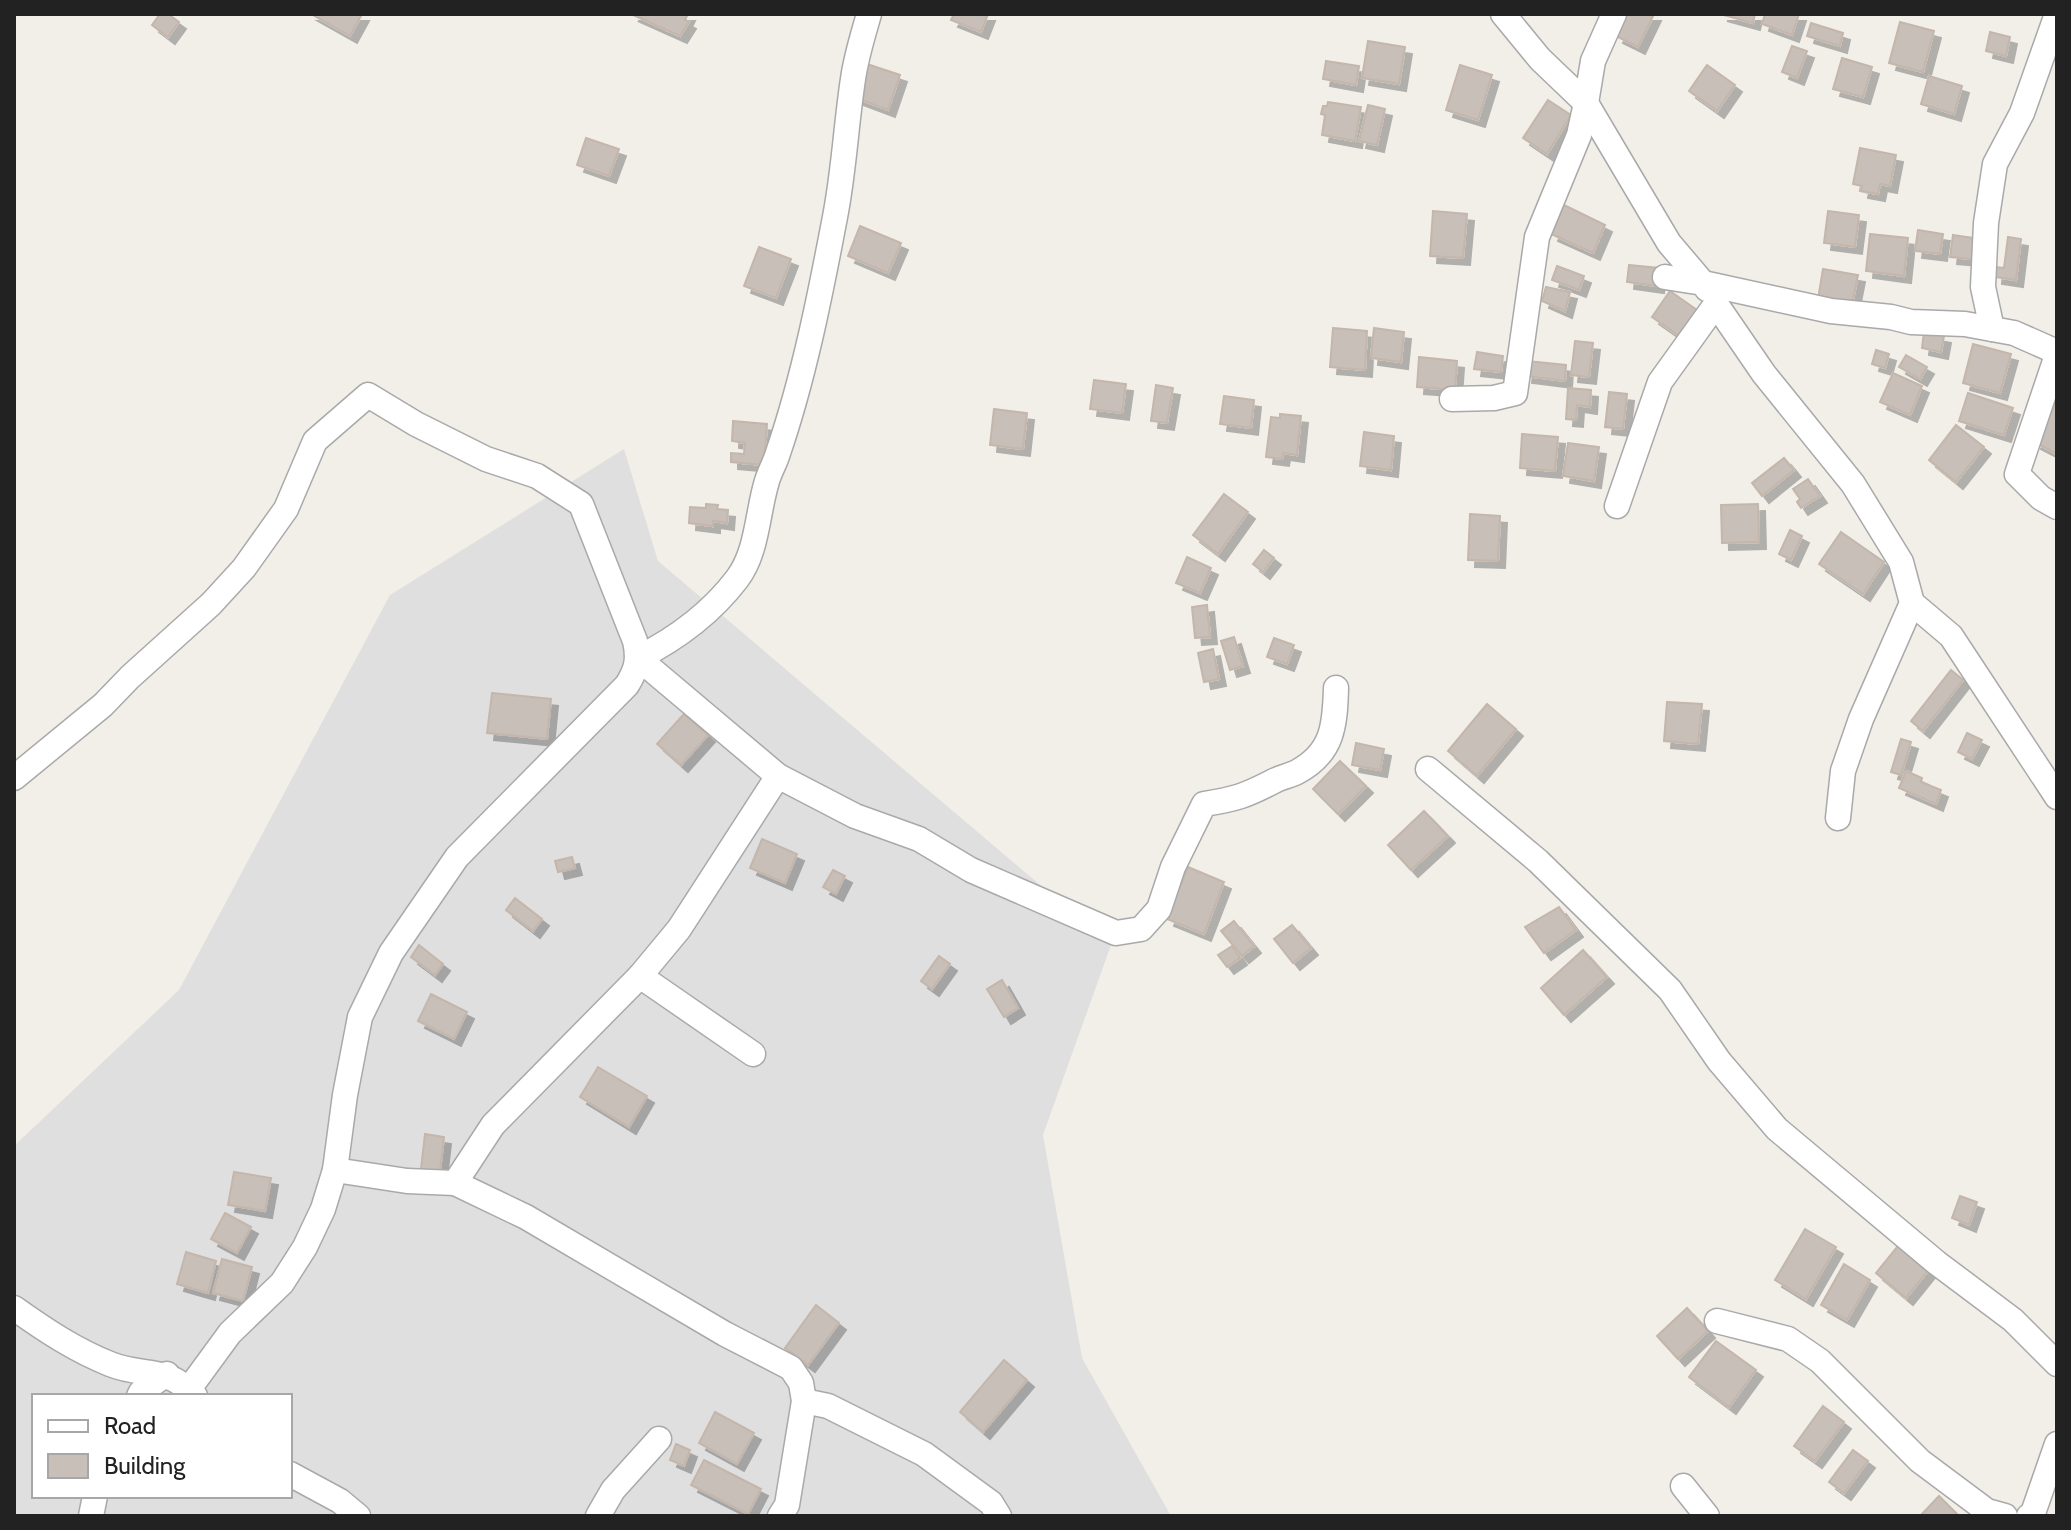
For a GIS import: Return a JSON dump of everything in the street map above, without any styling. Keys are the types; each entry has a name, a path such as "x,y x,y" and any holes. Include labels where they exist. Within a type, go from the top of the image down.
{"street":[{"path":"638,658 670,642 696,622 739,577 750,549 768,478 778,456 791,408 832,234 843,176 853,76 869,14"},
{"path":"1503,14 1540,59 1586,103 1669,243 1703,283 1764,374 1853,484 1901,562 1912,603 1951,636 2057,797"},
{"path":"1452,399 1494,398 1515,393 1537,237 1579,135 1593,61 1614,14"},
{"path":"1992,329 1983,287 1986,223 1995,164 2022,113 2057,14"},
{"path":"1665,277 1831,311 1911,322 1965,324 2014,333 2057,354 2017,474 2041,498 2057,507"},
{"path":"1617,506 1660,382 1716,304"},
{"path":"14,778 103,705 211,604 244,568 286,509 315,441 368,395 416,424 486,459 537,476 581,504 635,641 638,658 635,672 627,685 457,857 391,953 360,1017 335,1170 323,1209 282,1283 230,1333 192,1393 167,1374 115,1366 67,1345 14,1308"},
{"path":"1838,818 1843,771 1861,719 1912,603"},
{"path":"638,658 778,776 855,816 919,839 971,870 1116,933 1141,929 1159,909 1173,867 1204,804 1227,802 1256,793 1320,756 1335,725 1336,688"},
{"path":"1428,769 1538,861 1670,990 1719,1061 1777,1129 1937,1263 2013,1320 2057,1364"},
{"path":"455,1183 493,1125 640,976 679,929 778,776"},
{"path":"640,976 753,1054"},
{"path":"335,1170 407,1181 455,1183 526,1217 725,1334 791,1368 801,1383 804,1401 787,1505 780,1516"},
{"path":"1717,1321 1788,1339 1820,1361 1920,1461 1987,1511 2005,1516"},
{"path":"140,1394 167,1374"},
{"path":"804,1401 828,1406 924,1454 991,1503 999,1516"},
{"path":"598,1516 613,1490 659,1439"},
{"path":"2031,1516 2057,1444"},
{"path":"292,1475 340,1501 358,1516"},
{"path":"1683,1486 1707,1516"}],"shaded area":[{"path":"624,449 658,561 1111,945 1043,1135 1082,1358 1171,1516 14,1516 14,1146 179,990 390,595"}],"building":[{"path":"160,14 168,14 179,22 168,37 152,25"},
{"path":"311,14 362,14 350,36"},
{"path":"631,14 688,14 685,20 689,22 680,36"},
{"path":"954,14 988,14 981,32 951,20"},
{"path":"1627,14 1654,14 1638,47 1616,36"},
{"path":"1720,14 1755,14 1753,23"},
{"path":"1765,14 1799,14 1792,35 1762,24"},
{"path":"1900,22 1934,31 1923,72 1889,63"},
{"path":"1811,23 1843,33 1840,46 1807,36"},
{"path":"1990,32 2010,37 2006,56 1986,51"},
{"path":"1368,41 1405,47 1399,84 1362,78"},
{"path":"1792,46 1807,51 1797,78 1782,72"},
{"path":"1842,58 1872,67 1863,97 1833,89"},
{"path":"1326,61 1359,66 1356,85 1323,79"},
{"path":"867,64 900,75 888,110 856,98"},
{"path":"1460,65 1492,75 1478,120 1446,110"},
{"path":"1707,65 1735,85 1717,111 1689,91"},
{"path":"1929,76 1962,86 1954,114 1921,104"},
{"path":"1548,100 1571,115 1547,154 1523,138"},
{"path":"1328,102 1361,107 1355,141 1322,135 1325,115 1321,114"},
{"path":"1368,105 1385,109 1377,145 1359,141"},
{"path":"586,138 619,149 609,176 577,165"},
{"path":"1860,148 1896,155 1890,186 1880,184 1878,194 1861,191 1862,186 1853,184"},
{"path":"1564,205 1605,225 1593,253 1551,234"},
{"path":"1433,211 1467,214 1463,258 1430,256"},
{"path":"1828,211 1859,215 1855,247 1824,243"},
{"path":"860,226 901,243 888,273 848,256"},
{"path":"1918,230 1943,234 1940,254 1915,251"},
{"path":"1870,234 1908,238 1904,276 1866,271"},
{"path":"1953,235 1974,238 1972,259 1950,257"},
{"path":"2008,237 2021,239 2016,280 1995,277 1996,267 2004,268"},
{"path":"759,247 791,259 776,298 744,286"},
{"path":"1629,265 1659,268 1657,286 1627,282"},
{"path":"1557,266 1584,276 1579,290 1552,280"},
{"path":"1823,269 1858,275 1852,305 1818,299"},
{"path":"1546,287 1570,292 1565,311 1542,301"},
{"path":"1670,291 1697,310 1679,336 1652,317"},
{"path":"1333,328 1367,331 1365,370 1330,367"},
{"path":"1374,328 1404,332 1401,362 1371,358"},
{"path":"1924,332 1944,336 1941,352 1922,348"},
{"path":"1575,341 1593,343 1589,377 1571,375"},
{"path":"1973,344 2011,354 2000,393 1963,383"},
{"path":"1876,350 1889,354 1885,368 1872,364"},
{"path":"1477,352 1503,356 1501,372 1474,369"},
{"path":"1906,355 1927,367 1920,379 1899,367"},
{"path":"1419,357 1457,361 1455,390 1417,387"},
{"path":"1527,361 1566,365 1565,381 1525,376"},
{"path":"1893,373 1922,386 1910,415 1880,402"},
{"path":"1094,380 1126,384 1122,413 1090,409"},
{"path":"1156,385 1173,388 1167,423 1151,421"},
{"path":"1568,388 1591,390 1590,407 1577,405 1576,420 1566,419"},
{"path":"1609,392 1627,394 1623,429 1605,427"},
{"path":"1968,393 2013,408 2004,435 1959,421"},
{"path":"1224,396 1254,400 1251,428 1220,424"},
{"path":"2057,401 2057,454 2034,442"},
{"path":"994,409 1027,413 1023,449 990,445"},
{"path":"1280,414 1301,416 1297,455 1283,453 1282,459 1266,457 1271,417 1280,418"},
{"path":"733,421 767,424 764,465 731,462 731,453 744,454 745,443 732,441"},
{"path":"1956,425 1984,447 1956,482 1929,460"},
{"path":"1364,432 1394,436 1391,470 1360,466"},
{"path":"1522,434 1558,437 1555,471 1520,468"},
{"path":"1568,443 1599,447 1594,481 1563,476"},
{"path":"1784,458 1794,470 1762,496 1752,483"},
{"path":"1808,479 1820,496 1801,508 1797,502 1800,499 1793,489"},
{"path":"1224,494 1248,512 1218,554 1193,535"},
{"path":"706,504 728,510 727,523 713,521 713,526 689,523 690,507 706,508"},
{"path":"1758,504 1759,542 1722,543 1721,505"},
{"path":"1470,514 1500,516 1498,561 1468,560"},
{"path":"1790,530 1802,536 1791,560 1779,554"},
{"path":"1841,532 1884,562 1863,594 1819,564"},
{"path":"1264,550 1274,558 1263,572 1253,564"},
{"path":"1187,557 1211,568 1200,593 1176,583"},
{"path":"1207,605 1210,637 1195,638 1192,607"},
{"path":"1234,637 1243,666 1230,670 1221,641"},
{"path":"1274,638 1294,645 1287,664 1267,657"},
{"path":"1213,649 1219,679 1204,682 1198,653"},
{"path":"1951,670 1963,680 1923,731 1911,721"},
{"path":"492,693 551,699 547,739 487,733"},
{"path":"1667,702 1702,704 1698,744 1664,741"},
{"path":"1487,704 1516,729 1477,776 1448,751"},
{"path":"684,714 708,735 681,765 657,744"},
{"path":"1967,733 1982,740 1972,759 1958,752"},
{"path":"1901,739 1911,742 1901,775 1891,772"},
{"path":"1356,743 1384,749 1380,770 1352,765"},
{"path":"1340,761 1366,786 1338,814 1313,789"},
{"path":"1906,771 1922,778 1921,782 1941,790 1936,804 1899,788"},
{"path":"1424,811 1448,836 1411,870 1388,845"},
{"path":"762,839 797,854 785,883 750,868"},
{"path":"572,857 575,868 558,872 555,861"},
{"path":"1188,867 1224,882 1204,934 1167,919"},
{"path":"833,870 845,876 836,894 823,887"},
{"path":"515,898 542,919 533,931 506,910"},
{"path":"1559,907 1576,930 1544,953 1525,927"},
{"path":"1234,921 1254,946 1242,956 1221,931"},
{"path":"1292,925 1311,948 1293,963 1274,939"},
{"path":"419,945 443,964 435,975 411,957"},
{"path":"1232,946 1240,958 1227,967 1218,955"},
{"path":"1583,950 1607,977 1564,1015 1541,988"},
{"path":"939,956 950,964 932,989 921,981"},
{"path":"1002,980 1018,1008 1004,1017 987,989"},
{"path":"431,994 467,1012 454,1039 418,1021"},
{"path":"598,1067 647,1096 629,1127 580,1097"},
{"path":"425,1134 444,1137 440,1171 421,1169"},
{"path":"234,1172 271,1178 265,1211 228,1205"},
{"path":"1960,1196 1977,1202 1969,1225 1952,1218"},
{"path":"225,1213 251,1227 237,1253 211,1239"},
{"path":"1805,1229 1836,1247 1806,1299 1775,1280"},
{"path":"1902,1241 1932,1266 1906,1298 1876,1273"},
{"path":"186,1252 216,1261 208,1293 177,1284"},
{"path":"222,1259 252,1267 243,1301 213,1293"},
{"path":"1844,1264 1870,1280 1847,1320 1821,1305"},
{"path":"816,1305 839,1323 808,1365 785,1348"},
{"path":"1687,1308 1708,1331 1678,1359 1657,1336"},
{"path":"1716,1341 1756,1370 1729,1407 1689,1377"},
{"path":"1004,1360 1027,1380 983,1432 960,1412"},
{"path":"1823,1406 1844,1422 1815,1461 1794,1446"},
{"path":"715,1412 754,1433 737,1464 699,1443"},
{"path":"676,1444 690,1450 684,1466 670,1460"},
{"path":"1853,1450 1868,1461 1844,1493 1829,1482"},
{"path":"704,1460 761,1489 748,1514 691,1485"},
{"path":"1939,1496 1959,1516 1920,1516"}]}
